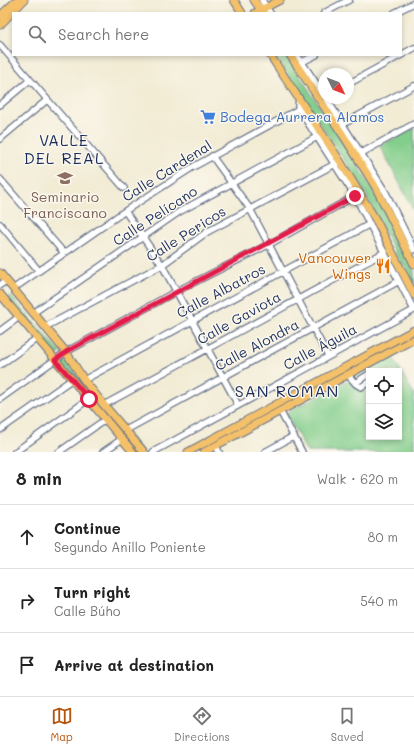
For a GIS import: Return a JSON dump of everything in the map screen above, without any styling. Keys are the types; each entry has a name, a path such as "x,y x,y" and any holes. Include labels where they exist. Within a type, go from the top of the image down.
{"main road":[{"path":"0,16 17,0"},
{"path":"12,12 24,0"},
{"path":"234,0 241,12"},
{"path":"254,0 263,11 280,0"},
{"path":"0,25 12,12"},
{"path":"271,56 299,98 376,222 414,295"},
{"path":"291,56 358,155 414,264"},
{"path":"0,272 66,352 84,380 144,452"},
{"path":"13,289 1,297 133,452"},
{"path":"188,452 414,330"},
{"path":"204,452 217,449 280,411 414,339"}],"street":[{"path":"262,0 263,11"},
{"path":"326,12 349,0"},
{"path":"396,12 414,2"},
{"path":"402,55 414,48"},
{"path":"1,49 124,188"},
{"path":"299,56 318,86"},
{"path":"302,62 314,56"},
{"path":"354,81 399,56"},
{"path":"0,105 30,80"},
{"path":"343,124 414,86"},
{"path":"299,98 299,109 317,137 338,163 414,310"},
{"path":"0,139 47,100"},
{"path":"330,104 343,124 358,155 386,193 414,250"},
{"name":"Calle Cardenal","path":"13,289 125,210 192,167 299,109"},
{"path":"358,155 414,124"},
{"name":"Calle Pelícano","path":"33,313 179,212 317,137"},
{"path":"212,156 250,209 328,356"},
{"name":"Calle Pericos","path":"45,327 162,265 207,232 338,163"},
{"path":"0,179 64,253"},
{"path":"0,399 66,352 355,196"},
{"path":"125,210 162,265 238,405"},
{"path":"0,224 39,271"},
{"name":"Calle Albatros","path":"84,380 370,224"},
{"name":"Calle Gaviota","path":"104,405 384,252"},
{"path":"0,285 6,280"},
{"name":"Calle Alondra","path":"126,430 399,281"},
{"name":"Calle Águila","path":"153,452 414,310"},
{"path":"0,331 19,317"},
{"path":"0,365 36,339"},
{"path":"348,375 360,387 366,384"},
{"path":"355,383 366,376"},
{"path":"0,430 71,380"},
{"path":"15,452 89,399"},
{"path":"280,411 302,452"},
{"path":"59,452 106,419"},
{"path":"265,452 294,436"},
{"path":"103,452 122,439"}],"green space":[{"path":"276,56 287,56 382,205 414,271 414,284 406,268 398,258 361,185"},
{"path":"414,128 414,211 380,146"},
{"path":"10,295 60,353 56,356 7,298"},
{"path":"392,356 399,368 370,368"},
{"path":"62,358 143,452 134,452 58,360"},
{"path":"366,370 366,440 402,440 402,373 414,394 414,452 307,452 286,413"}],"place":[{"name":"Bodega Aurrera Alamos","path":"208,117"},
{"name":"Seminario Franciscano","path":"65,178"},
{"name":"Vancouver Wings","path":"383,266"}],"district":[{"name":"VALLE DEL REAL","path":"64,149"},
{"name":"SAN ROMAN","path":"287,391"}],"route":[{"path":"89,399 55,360 66,352 177,291 268,244 355,196"}]}
